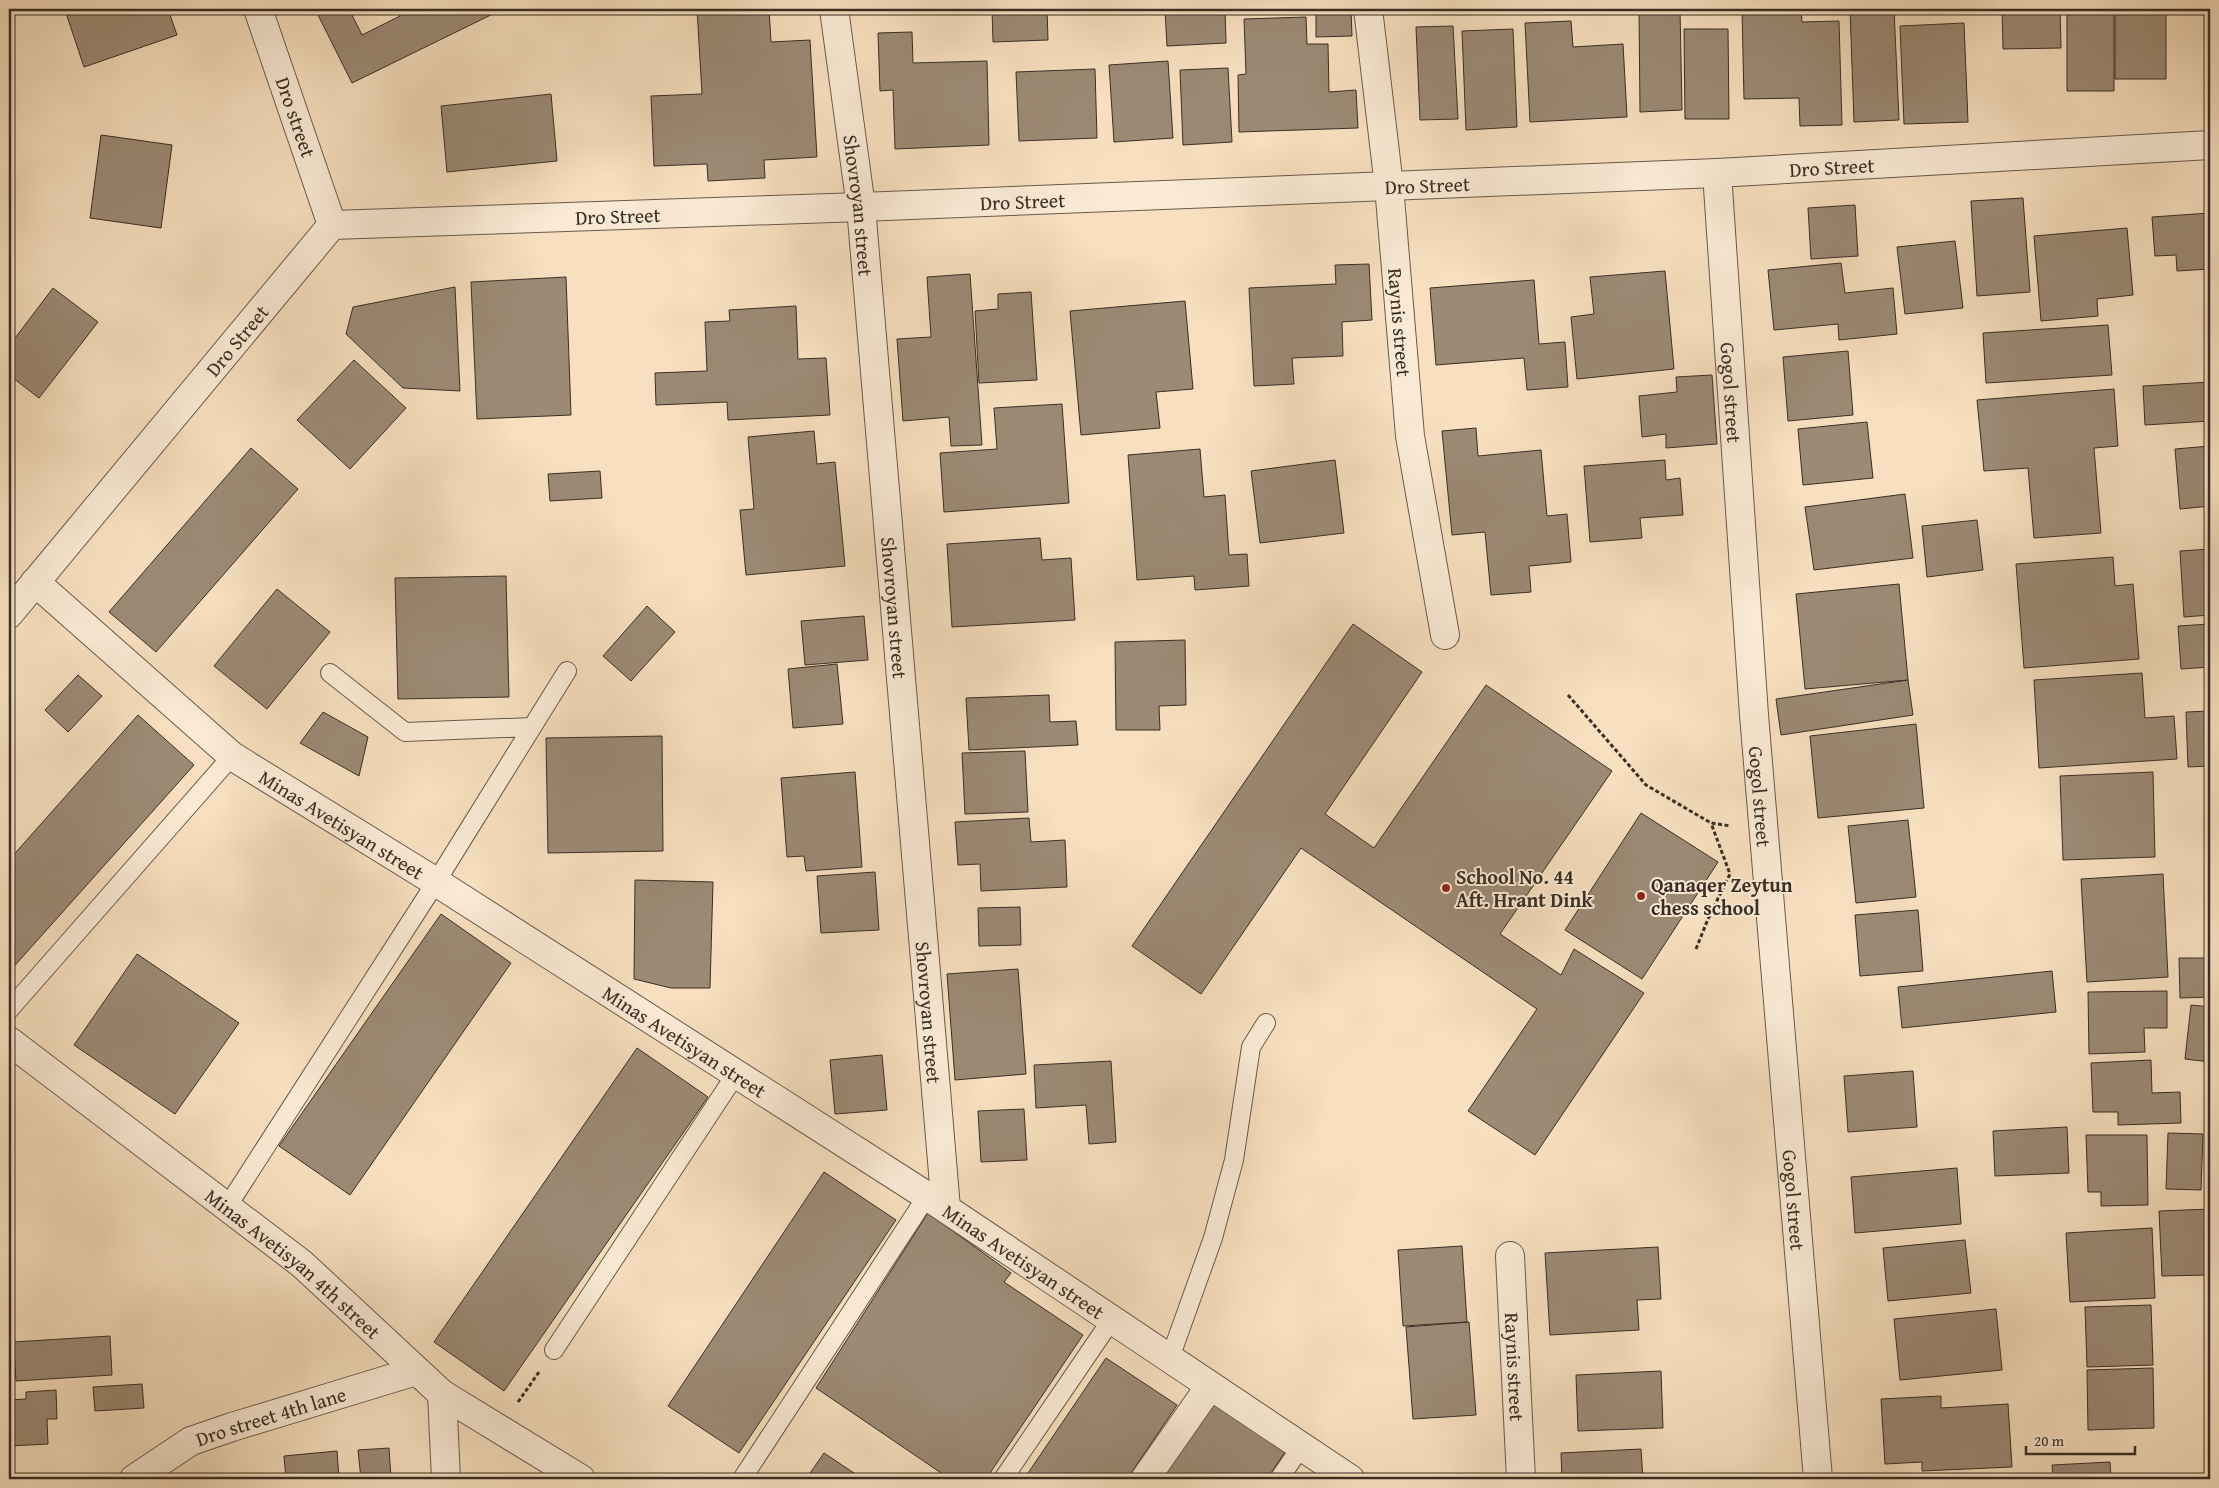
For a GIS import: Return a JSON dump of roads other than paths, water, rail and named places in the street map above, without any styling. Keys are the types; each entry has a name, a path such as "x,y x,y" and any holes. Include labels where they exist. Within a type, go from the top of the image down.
{"street":[{"name":"Dro street","path":"258,9 332,225"},
{"name":"Shovroyan street","path":"834,9 861,207 936,1202"},
{"name":"Raynis street","path":"1368,9 1389,186 1410,436 1445,635"},
{"name":"Dro Street","path":"9,604 35,582 332,225 861,207 1717,173 2210,145"},
{"name":"Gogol street","path":"1717,173 1764,830 1818,1479"},
{"name":"Minas Avetisyan street","path":"35,582 232,756 436,882 936,1202 1350,1479"},
{"path":"9,614 35,582"},
{"name":"Minas Avetisyan 4th street","path":"9,1041 302,1264 416,1372 442,1394 581,1479"},
{"name":"Raynis street","path":"1510,1256 1521,1479"},
{"name":"Dro street 4th lane","path":"134,1479 191,1441 416,1372"},
{"path":"1145,1479 1210,1386"},
{"path":"442,1394 446,1479"}],"lane":[{"path":"228,1207 436,882 567,671"},
{"path":"330,673 405,732 532,727"},
{"path":"9,1010 232,756"},
{"path":"1170,1358 1213,1238 1234,1160 1252,1047 1266,1023"},
{"path":"554,1350 736,1074"},
{"path":"742,1479 936,1202"},
{"path":"1003,1479 1112,1319"},
{"path":"1279,1479 1301,1446"}],"place":[{"name":"School No. 44 Aft. Hrant Dink","path":"1446,888"},
{"name":"Qanaqer Zeytun chess school","path":"1641,896"}]}
